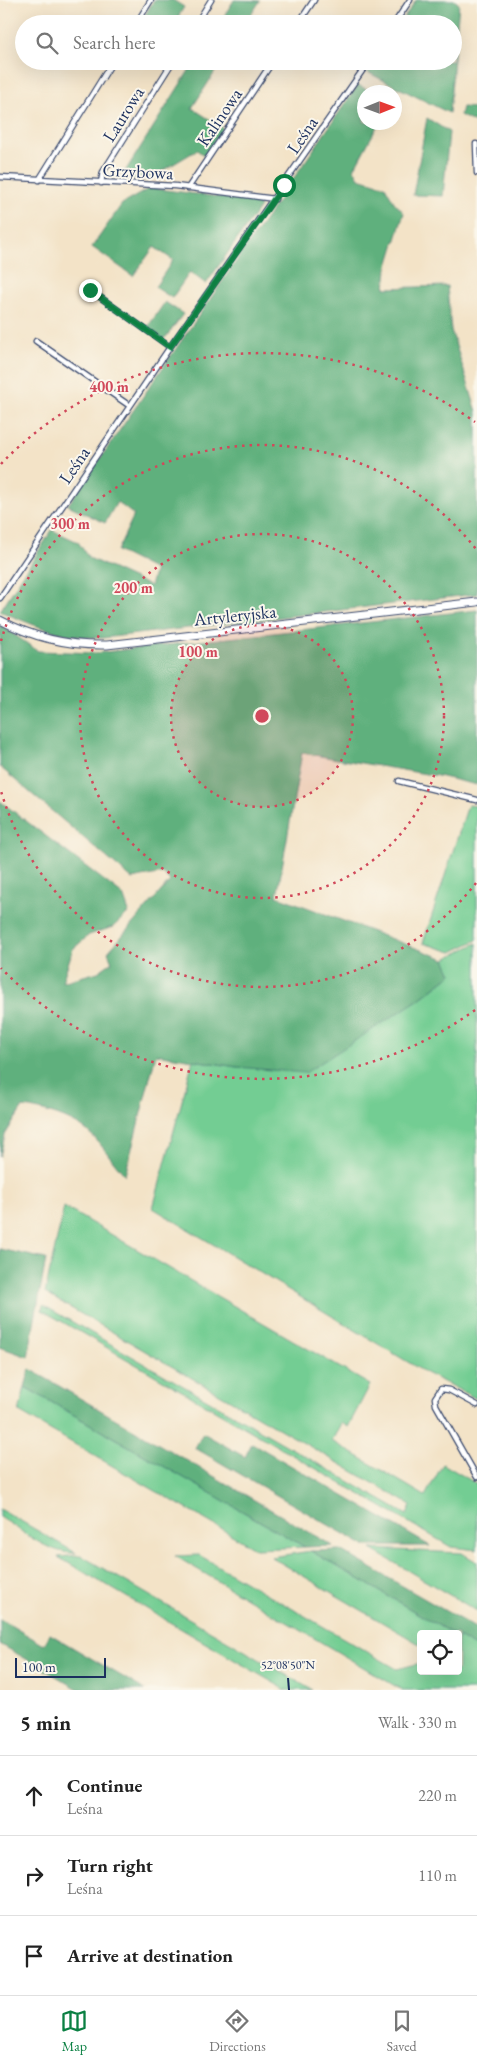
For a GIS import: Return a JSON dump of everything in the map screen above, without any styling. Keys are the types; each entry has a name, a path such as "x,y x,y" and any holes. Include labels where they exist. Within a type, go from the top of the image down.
{"street":[{"path":"142,15 151,0"},
{"path":"202,15 211,0"},
{"path":"304,15 314,0"},
{"path":"400,15 410,0"},
{"path":"39,180 107,70"},
{"name":"Laurowa","path":"101,182 103,172 166,70"},
{"name":"Kalinowa","path":"188,188 267,70"},
{"name":"Leśna","path":"0,598 170,347 275,199 363,70"},
{"path":"476,144 477,173"},
{"name":"Grzybowa","path":"0,177 188,188 275,199"},
{"path":"90,290 170,347"},
{"path":"36,341 130,406"},
{"name":"Artyleryjska","path":"0,620 43,638 63,643 101,645 477,602"},
{"path":"399,781 477,800"},
{"path":"477,1404 449,1390 442,1389 437,1392 435,1398 436,1405 477,1477"}],"green space":[{"path":"154,0 173,0 184,7 179,15 145,15"},
{"path":"234,0 260,1 251,15 225,15"},
{"path":"416,0 454,0 459,4 458,15 406,15"},
{"path":"189,70 216,70 192,108 223,128 205,156 197,150 147,180 121,178"},
{"path":"368,70 453,70 449,113 402,90 402,85 393,85 367,72"},
{"path":"357,86 357,130 375,130 354,169 359,178 385,186 394,202 404,213 387,269 385,288 447,286 451,330 477,412 477,594 103,638 76,636 25,622 0,611 52,530 78,542 89,558 150,586 155,570 117,551 134,515 117,502 105,523 68,505"},
{"path":"462,107 477,108 477,124 460,115"},
{"path":"427,118 449,132 443,196 413,195"},
{"path":"150,188 258,202 260,207 206,284 190,272 172,298 155,287 173,260 154,247 133,276 92,247 122,204"},
{"path":"165,302 183,314 163,339 147,328"},
{"path":"477,610 477,785 438,776 302,753 277,896 445,959 452,974 418,1000 305,1073 237,1067 156,1054 125,1175 86,1130 64,1118 30,1108 23,1107 5,1135 0,1156 0,801 123,895 129,912 113,927 89,935 73,949 62,982 98,972 112,962 108,952 170,881 163,873 132,879 0,767 0,625 38,651 96,653"},
{"path":"468,805 477,806 477,940 452,952 423,943"},
{"path":"477,943 477,1399 426,1373 153,1208 193,1060 237,1067 372,1028 418,1000 452,974 445,959"},
{"path":"64,1207 370,1385 348,1427 341,1423 332,1441 425,1496 443,1464 477,1484 477,1550 451,1547 42,1310 43,1305 407,1515 411,1505 45,1293"},
{"path":"0,1249 46,1259 28,1357 0,1347"},
{"path":"30,1369 333,1546 305,1547 25,1387"},
{"path":"25,1387 305,1547 256,1549 19,1412"},
{"path":"203,1433 245,1457 252,1443 430,1546 365,1546 195,1448"},
{"path":"0,1509 76,1553 56,1550 36,1541 0,1517"},
{"path":"371,1549 462,1553 477,1562 477,1611"},
{"path":"340,1550 477,1629 477,1648 462,1639 462,1630 446,1630 311,1551"},
{"path":"311,1551 446,1630 417,1630 417,1643 271,1557"},
{"path":"82,1555 312,1690 286,1690 58,1557"},
{"path":"199,1555 397,1669 417,1664 417,1675 462,1675 462,1639 477,1648 477,1690 402,1690 175,1556"},
{"path":"0,1619 44,1645 50,1634 145,1690 80,1690 0,1644"}],"route":[{"path":"90,290 170,347 284,185"}]}
